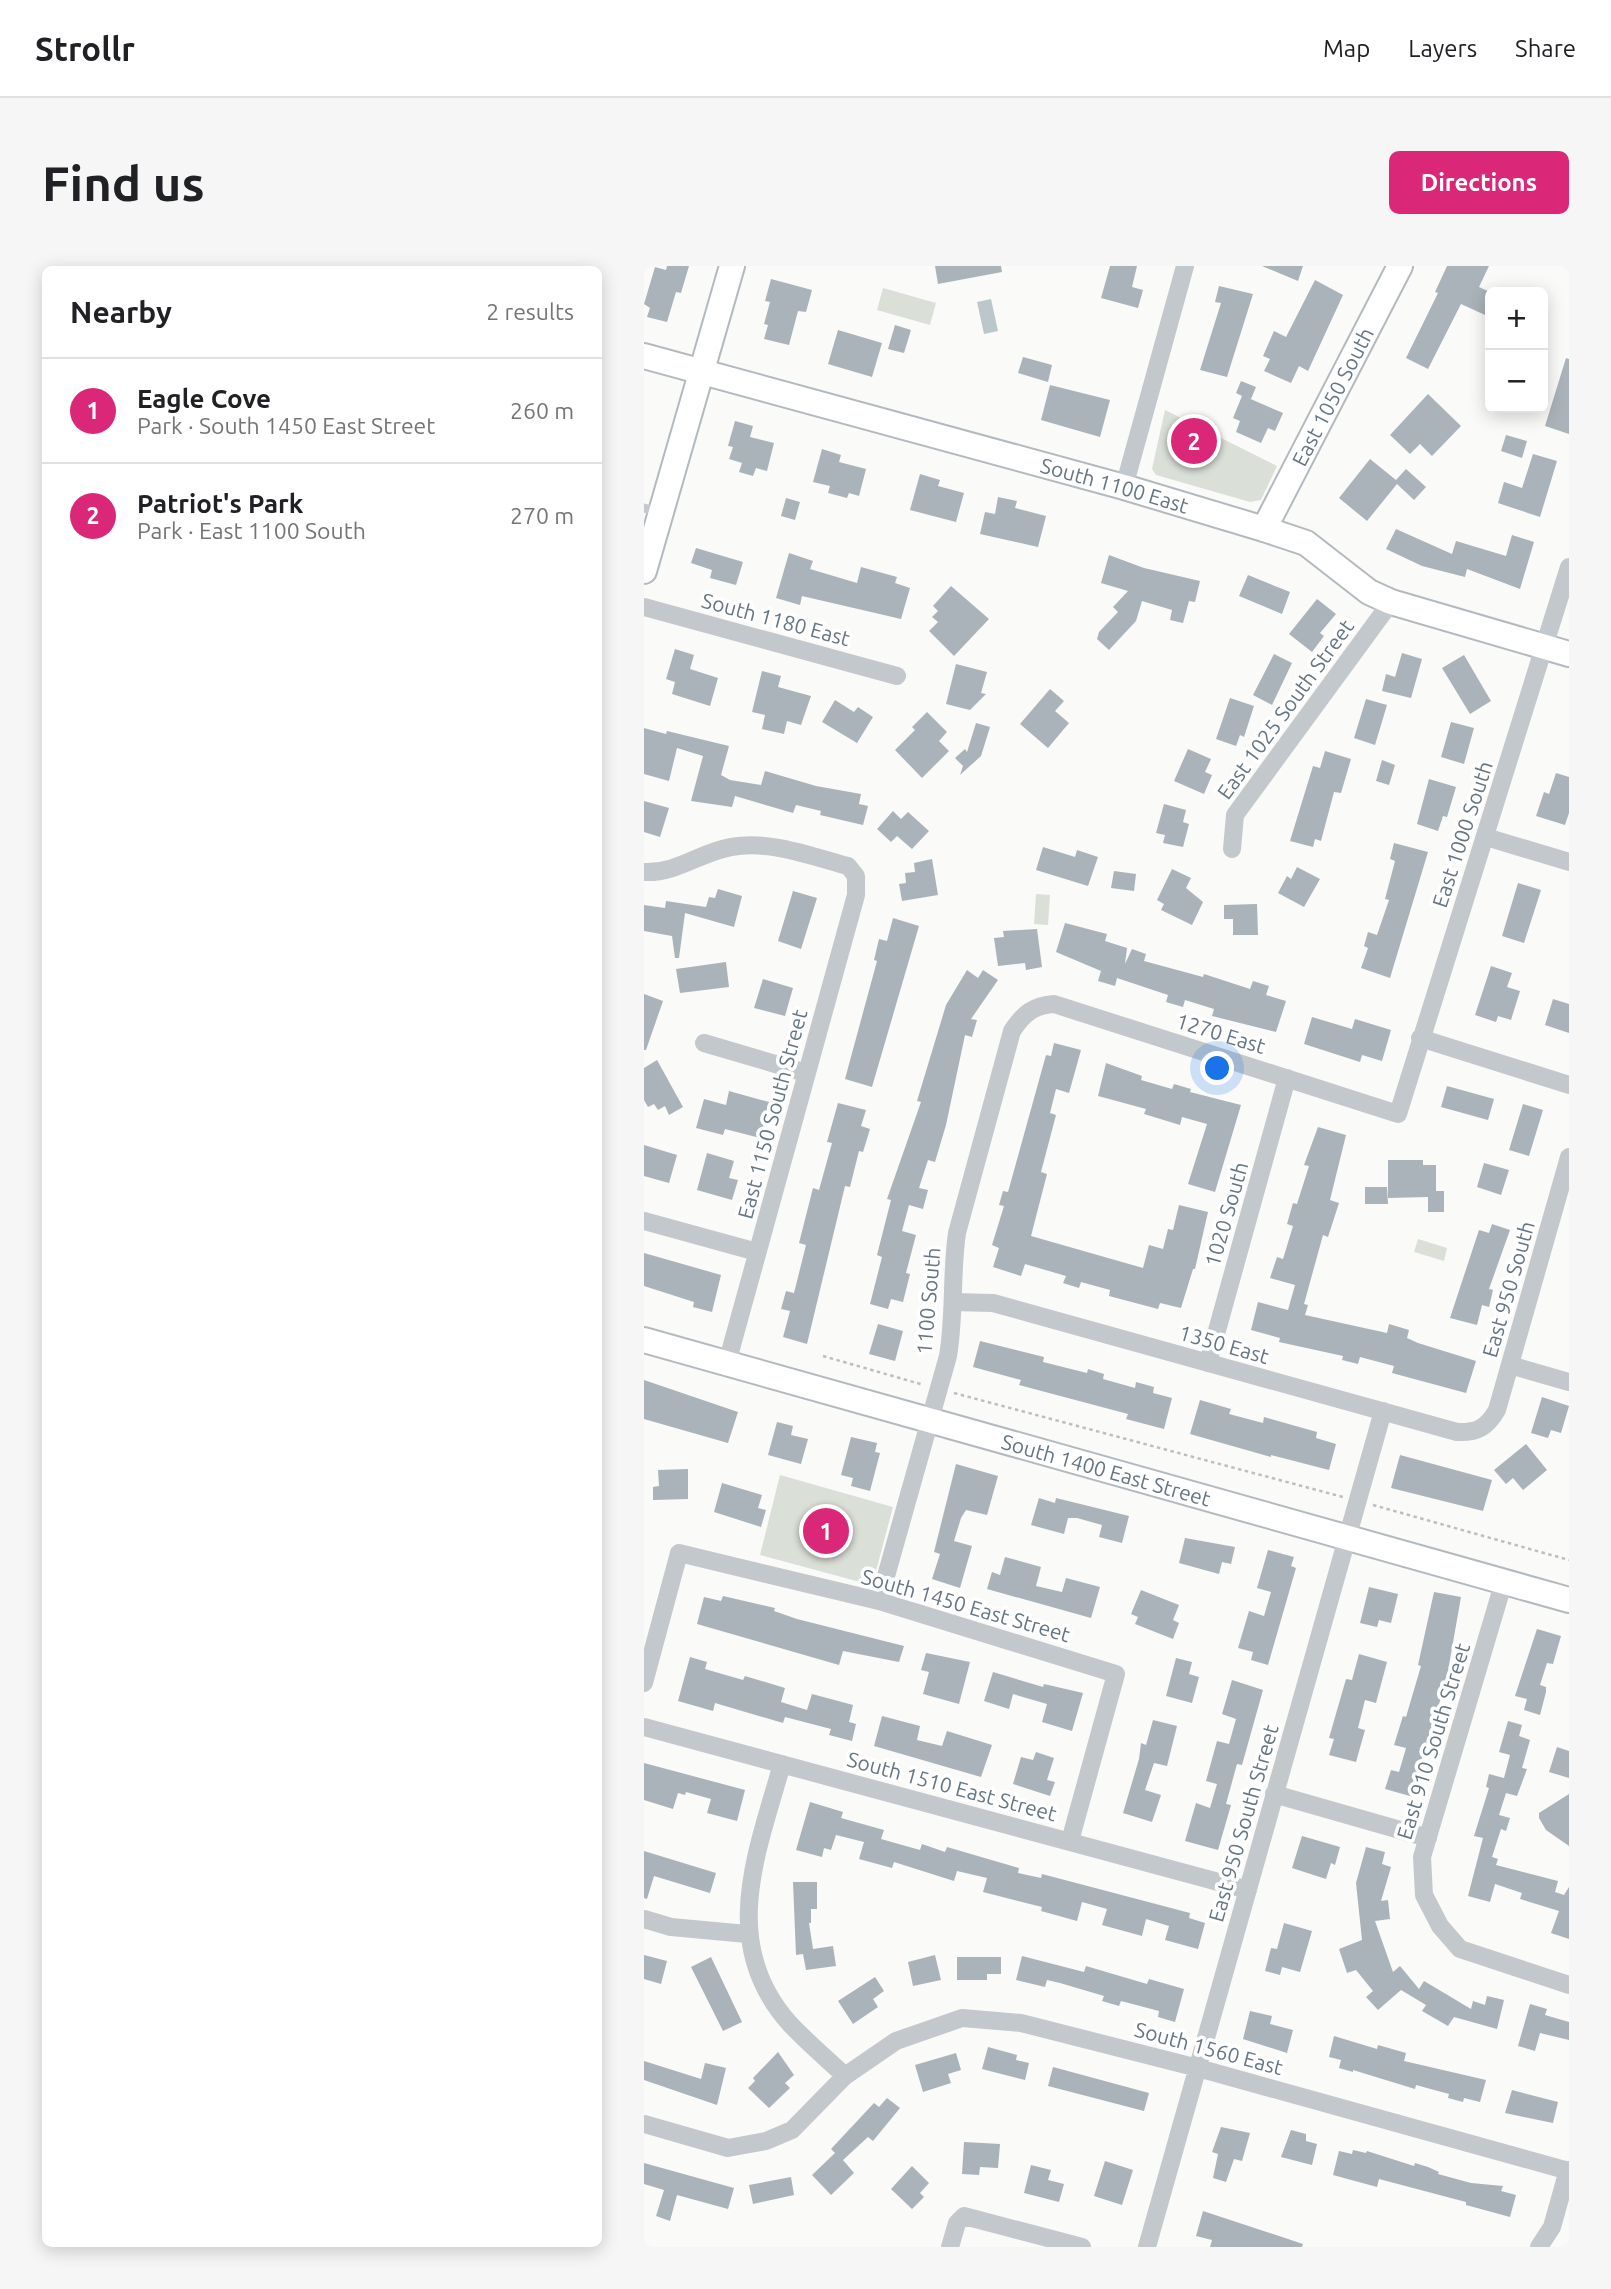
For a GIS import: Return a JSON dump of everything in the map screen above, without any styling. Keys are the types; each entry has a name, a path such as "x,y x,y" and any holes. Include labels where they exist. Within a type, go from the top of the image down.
{"street":[{"path":"644,571 653,510 703,373 732,266"},
{"path":"1124,487 1185,266"},
{"name":"East 1050 South","path":"1264,528 1401,266"},
{"name":"South 1100 East","path":"644,356 1264,528 1306,543 1369,592 1569,654"},
{"name":"East 1000 South","path":"1398,1114 1569,567"},
{"name":"East 1025 South Street","path":"1232,849 1236,815 1391,601"},
{"name":"South 1180 East","path":"644,607 897,676"},
{"path":"1486,837 1569,862"},
{"name":"East 1150 South Street","path":"644,872 660,873 731,846 771,846 848,866 856,876 856,895 727,1363"},
{"name":"1270 East","path":"1031,1010 1054,1004 1398,1114"},
{"name":"1100 South","path":"879,1601 948,1356 953,1302 952,1266 957,1233 1012,1031 1031,1010"},
{"path":"1420,1038 1569,1085"},
{"path":"704,1044 806,1073"},
{"name":"1020 South","path":"1208,1363 1287,1078"},
{"name":"East 950 South","path":"1482,1429 1497,1410 1569,1157"},
{"path":"644,1222 757,1252"},
{"name":"1350 East","path":"953,1302 993,1303 1457,1432 1472,1433 1482,1429"},
{"name":"South 1400 East Street","path":"644,1340 1569,1600"},
{"path":"1510,1365 1569,1381"},
{"name":"East 950 South Street","path":"1147,2247 1383,1411"},
{"name":"South 1450 East Street","path":"644,1683 680,1553 879,1601 1116,1674 1070,1841"},
{"name":"East 910 South Street","path":"1504,1581 1422,1857 1424,1895 1440,1926 1460,1949 1569,1985"},
{"name":"South 1510 East Street","path":"644,1727 1248,1890"},
{"path":"782,1764 747,1901 747,1934 766,1987 789,2022 845,2076"},
{"path":"1274,1794 1427,1838"},
{"path":"644,1919 671,1927 747,1934"},
{"name":"South 1560 East","path":"644,2124 728,2148 741,2148 792,2130 845,2076 897,2041 962,2018 1021,2023 1198,2068 1569,2170"},
{"path":"1539,2247 1552,2227 1569,2170"},
{"path":"950,2247 957,2223 964,2216 1082,2247"}],"path":[{"path":"823,1356 917,1384"},
{"path":"959,1394 1335,1495"},
{"path":"1374,1505 1569,1560"}],"shaded area":[{"path":"883,288 936,303 930,325 877,310"},
{"path":"991,299 998,331 984,334 977,302"},
{"path":"1165,410 1277,466 1261,500 1250,502 1156,475 1152,469"},
{"path":"1036,894 1050,895 1048,925 1034,924"},
{"path":"1418,1239 1447,1248 1444,1261 1414,1252"},
{"path":"780,1475 893,1507 876,1571 860,1582 760,1555"}],"building":[{"path":"667,266 689,266 681,293 676,292 667,322 647,317 650,308 644,304 655,267 666,270"},
{"path":"935,266 1001,266 1002,272 938,284"},
{"path":"1110,266 1137,266 1132,287 1143,290 1138,308 1101,298"},
{"path":"1262,266 1303,266 1298,281"},
{"path":"1447,266 1489,266 1479,287 1485,290 1485,315 1461,304 1428,369 1406,358 1438,293 1435,292"},
{"path":"771,279 812,290 806,312 798,311 789,345 764,339 768,325 764,324 770,302 765,301"},
{"path":"1315,280 1343,295 1308,371 1299,366 1291,383 1264,371 1270,359 1263,356 1274,331 1286,337"},
{"path":"1219,286 1253,294 1227,377 1200,370 1221,303 1215,302"},
{"path":"895,325 911,330 904,353 888,349"},
{"path":"838,330 882,343 872,377 828,364"},
{"path":"1023,357 1052,365 1048,382 1018,373"},
{"path":"1566,358 1569,359 1569,434 1545,426"},
{"path":"1241,381 1256,387 1251,399 1246,397 1283,413 1275,431 1268,428 1261,443 1236,432 1240,421 1233,418 1242,396 1236,393"},
{"path":"1050,385 1110,400 1100,437 1041,420"},
{"path":"1428,394 1461,426 1432,456 1420,444 1410,454 1390,435"},
{"path":"735,421 753,426 750,437 774,443 767,471 756,468 753,476 739,472 742,463 729,459 733,447 728,446"},
{"path":"1506,435 1527,441 1522,458 1501,451"},
{"path":"822,449 841,455 839,462 866,469 859,496 849,493 847,498 828,493 830,486 813,482"},
{"path":"1533,454 1557,461 1540,517 1498,503 1504,482 1522,488"},
{"path":"1370,459 1396,480 1406,469 1426,487 1414,500 1397,484 1367,521 1339,498"},
{"path":"920,474 940,480 938,486 964,493 956,522 910,510"},
{"path":"998,497 1017,501 1015,508 1046,516 1038,547 980,534 985,512 995,514"},
{"path":"786,498 800,502 795,520 781,516"},
{"path":"1396,529 1452,554 1456,541 1506,556 1512,535 1534,542 1520,589 1467,569 1465,577 1422,566 1386,549"},
{"path":"696,548 743,562 736,585 710,578 712,570 691,563"},
{"path":"789,553 813,561 810,569 857,583 861,567 897,577 895,583 910,588 901,619 802,596 800,605 776,598"},
{"path":"1109,555 1144,568 1200,581 1195,602 1189,601 1183,623 1170,620 1172,610 1142,601 1136,621 1109,650 1097,639 1099,632 1118,612 1113,607 1128,591 1101,583"},
{"path":"1248,575 1290,592 1282,614 1239,596"},
{"path":"951,586 989,619 954,656 929,631 938,622 932,617 938,611 933,606"},
{"path":"1317,599 1336,614 1320,633 1324,636 1312,652 1289,634"},
{"path":"675,649 694,655 690,669 718,678 710,706 672,694 675,682 666,679"},
{"path":"1402,653 1422,659 1411,698 1382,691 1386,674 1395,677"},
{"path":"1274,654 1292,663 1272,705 1253,695"},
{"path":"1464,655 1491,701 1470,714 1442,668"},
{"path":"956,664 987,672 981,693 986,694 970,710 946,704"},
{"path":"762,671 781,676 778,687 811,696 801,725 787,721 784,734 762,729 765,715 752,712"},
{"path":"1050,689 1064,701 1055,711 1069,723 1048,748 1020,724"},
{"path":"1230,698 1254,706 1244,737 1240,735 1236,746 1216,739"},
{"path":"1366,699 1387,705 1375,745 1354,738"},
{"path":"835,700 854,712 858,707 873,717 857,743 822,722"},
{"path":"927,712 947,732 939,741 949,751 922,778 895,750 915,730 912,727"},
{"path":"1451,722 1474,728 1464,764 1441,757"},
{"path":"976,723 990,727 981,756 960,775 963,766 955,758 965,749 967,752"},
{"path":"644,728 729,746 721,775 730,780 761,785 765,771 816,786 861,794 859,804 868,806 863,825 820,815 821,811 796,805 793,813 735,796 732,807 691,801 703,756 677,748 669,781 644,774"},
{"path":"1188,749 1211,759 1205,772 1212,775 1204,794 1174,781"},
{"path":"1325,751 1351,759 1341,793 1334,792 1321,841 1315,839 1313,847 1290,841 1313,766 1320,768"},
{"path":"1382,760 1395,765 1389,785 1376,781"},
{"path":"1556,773 1569,777 1569,813 1565,825 1536,816 1544,792 1549,794"},
{"path":"1429,779 1456,787 1447,817 1443,816 1438,831 1417,824"},
{"path":"644,801 669,808 660,837 644,832"},
{"path":"1164,804 1186,810 1183,822 1189,824 1183,847 1163,843 1165,835 1156,833"},
{"path":"893,811 901,819 908,812 929,831 912,849 897,836 891,842 877,829"},
{"path":"1394,843 1428,852 1390,978 1361,968 1368,948 1364,946 1368,932 1377,935 1389,900 1385,899 1395,861 1390,859"},
{"path":"1043,847 1075,857 1077,850 1098,857 1088,886 1036,870"},
{"path":"932,859 938,895 902,901 899,884 906,883 905,873 915,872 914,863"},
{"path":"1297,867 1320,879 1304,907 1278,893 1287,876 1291,879"},
{"path":"1172,869 1191,878 1186,888 1203,902 1192,925 1161,910 1164,904 1157,900"},
{"path":"1114,871 1136,874 1134,891 1111,888"},
{"path":"1518,883 1541,890 1524,943 1502,936"},
{"path":"718,889 742,896 734,927 685,913 679,958 675,958 672,936 644,931 644,905 665,908 666,901 706,907 709,897 715,898"},
{"path":"793,891 817,898 801,949 778,941"},
{"path":"1257,904 1258,935 1233,935 1233,919 1224,919 1224,905"},
{"path":"893,918 919,926 872,1087 845,1079 877,961 874,960 879,939 887,941"},
{"path":"1065,923 1107,934 1105,941 1127,948 1125,964 1132,949 1146,954 1144,961 1203,977 1204,974 1250,989 1253,981 1269,986 1266,995 1286,1001 1276,1032 1212,1016 1214,1009 1185,1000 1183,1007 1166,1002 1168,995 1117,978 1115,986 1098,981 1101,971 1056,952"},
{"path":"1037,929 1042,967 1026,970 1025,963 998,966 994,938 1004,937 1003,931"},
{"path":"726,962 729,987 680,993 676,969"},
{"path":"1491,966 1512,973 1507,987 1520,991 1511,1020 1498,1016 1496,1022 1475,1015"},
{"path":"967,970 978,978 983,970 998,980 971,1019 977,1020 972,1037 965,1035 946,1125 935,1162 928,1160 919,1188 928,1190 923,1209 909,1205 902,1231 916,1235 906,1273 910,1274 903,1302 891,1299 888,1309 870,1304 882,1257 877,1255 891,1200 887,1199 921,1102 917,1101 946,1005"},
{"path":"763,979 793,988 785,1016 754,1008"},
{"path":"644,994 663,1001 646,1050 644,1050"},
{"path":"1553,999 1569,1004 1569,1033 1545,1025"},
{"path":"1312,1017 1352,1029 1355,1019 1391,1030 1382,1061 1362,1055 1360,1062 1304,1044"},
{"path":"1054,1043 1081,1050 1069,1093 1056,1089 1050,1113 1056,1115 1041,1172 1047,1174 1031,1236 1143,1268 1149,1245 1163,1249 1168,1229 1173,1230 1179,1205 1208,1212 1195,1269 1181,1308 1160,1303 1158,1309 1109,1296 1110,1290 1081,1282 1079,1288 1063,1283 1066,1276 1025,1264 1021,1276 993,1267 999,1248 992,1245 1004,1206 999,1205 1003,1191 1008,1192 1046,1055 1051,1056"},
{"path":"657,1060 683,1107 669,1115 665,1106 658,1110 654,1104 648,1107 644,1100 644,1068"},
{"path":"1106,1063 1142,1076 1141,1080 1172,1089 1174,1084 1191,1089 1190,1092 1241,1105 1215,1192 1188,1184 1207,1124 1182,1117 1180,1125 1144,1114 1146,1109 1098,1096"},
{"path":"1447,1086 1494,1099 1488,1120 1441,1107"},
{"path":"729,1091 769,1102 760,1138 725,1129 723,1135 696,1128 704,1099 726,1105"},
{"path":"838,1103 866,1110 861,1126 870,1129 863,1152 859,1151 850,1187 845,1186 807,1344 783,1337 790,1311 781,1309 786,1291 794,1293 806,1245 799,1243 813,1188 819,1190 832,1143 827,1142"},
{"path":"1523,1104 1543,1110 1529,1156 1509,1150"},
{"path":"1318,1127 1346,1135 1330,1200 1339,1203 1328,1237 1323,1235 1304,1304 1308,1305 1305,1315 1387,1333 1389,1324 1409,1330 1407,1338 1418,1343 1476,1361 1466,1393 1392,1373 1394,1366 1360,1357 1358,1364 1342,1360 1343,1356 1279,1342 1280,1338 1251,1330 1258,1302 1288,1310 1295,1285 1270,1278 1277,1257 1283,1259 1293,1226 1287,1224 1293,1203 1297,1204 1309,1166 1304,1165"},
{"path":"644,1145 677,1155 669,1183 644,1176"},
{"path":"707,1153 734,1161 729,1178 738,1180 732,1200 697,1190"},
{"path":"1388,1160 1423,1160 1423,1165 1436,1165 1436,1191 1444,1191 1444,1212 1428,1212 1428,1197 1388,1198"},
{"path":"1484,1163 1509,1170 1501,1195 1477,1187"},
{"path":"1365,1187 1387,1187 1388,1204 1365,1204"},
{"path":"1492,1224 1510,1230 1489,1289 1493,1290 1489,1307 1482,1305 1477,1325 1450,1318 1479,1230 1489,1233"},
{"path":"644,1253 721,1275 712,1312 693,1307 694,1302 644,1286"},
{"path":"878,1324 903,1331 895,1361 869,1354"},
{"path":"980,1341 1044,1357 1043,1362 1087,1373 1088,1369 1104,1374 1103,1379 1135,1388 1136,1382 1154,1387 1153,1393 1172,1398 1164,1429 1126,1419 1128,1414 1019,1385 1021,1380 973,1367"},
{"path":"644,1380 738,1412 728,1443 644,1419"},
{"path":"1542,1397 1569,1406 1561,1433 1551,1430 1548,1438 1531,1433"},
{"path":"1200,1400 1231,1409 1229,1414 1263,1423 1264,1417 1317,1432 1316,1438 1336,1444 1329,1470 1190,1434"},
{"path":"777,1422 793,1426 791,1435 808,1439 801,1464 768,1455"},
{"path":"851,1437 877,1443 875,1452 880,1453 870,1491 851,1486 853,1478 841,1475"},
{"path":"1526,1444 1547,1470 1523,1490 1513,1478 1506,1484 1494,1470"},
{"path":"1400,1455 1492,1480 1483,1511 1391,1488"},
{"path":"956,1464 998,1476 987,1515 966,1510 961,1518 954,1541 972,1546 960,1588 932,1579 940,1554 934,1552"},
{"path":"688,1469 688,1499 653,1500 653,1487 659,1486 658,1470"},
{"path":"722,1483 762,1495 758,1508 766,1510 761,1527 714,1512"},
{"path":"1039,1498 1055,1503 1056,1498 1129,1516 1122,1543 1099,1537 1102,1525 1077,1518 1068,1518 1064,1534 1031,1525"},
{"path":"1185,1538 1235,1547 1231,1564 1222,1562 1219,1574 1179,1563"},
{"path":"1268,1550 1294,1557 1291,1566 1296,1568 1268,1665 1251,1660 1253,1652 1238,1648 1249,1611 1264,1616 1271,1592 1257,1588"},
{"path":"1005,1557 1041,1567 1036,1586 1062,1592 1066,1578 1100,1587 1091,1618 987,1589 992,1572 1000,1575"},
{"path":"1369,1587 1398,1594 1391,1623 1379,1620 1377,1627 1360,1623"},
{"path":"1141,1590 1179,1605 1173,1620 1179,1623 1173,1639 1135,1624 1138,1617 1131,1614"},
{"path":"1434,1592 1461,1597 1446,1682 1410,1796 1385,1789 1391,1770 1399,1772 1406,1748 1394,1745 1403,1716 1406,1717 1421,1666 1418,1665"},
{"path":"723,1596 775,1608 774,1611 797,1619 904,1646 899,1662 843,1651 839,1665 697,1624 704,1597 721,1601"},
{"path":"1537,1629 1561,1636 1553,1664 1547,1663 1540,1685 1546,1687 1546,1692 1540,1715 1524,1710 1527,1699 1515,1696"},
{"path":"926,1653 970,1662 959,1704 923,1694 929,1672 921,1670"},
{"path":"1359,1654 1387,1662 1376,1703 1365,1700 1358,1728 1365,1730 1356,1762 1329,1755 1334,1739 1329,1738 1346,1679 1352,1680"},
{"path":"690,1657 707,1662 705,1669 743,1680 745,1676 785,1688 781,1702 807,1710 812,1694 853,1705 849,1722 856,1724 852,1741 829,1735 831,1729 785,1717 783,1723 715,1703 713,1711 678,1701"},
{"path":"1176,1658 1192,1662 1189,1674 1199,1677 1192,1703 1166,1696"},
{"path":"993,1672 1043,1687 1044,1684 1083,1693 1072,1731 1042,1722 1047,1704 1013,1694 1009,1709 984,1701"},
{"path":"1232,1680 1263,1690 1242,1765 1237,1764 1226,1804 1231,1805 1218,1850 1185,1841 1196,1803 1210,1808 1217,1784 1206,1781 1217,1741 1229,1744 1236,1719 1222,1714"},
{"path":"882,1716 920,1726 917,1740 942,1746 947,1731 992,1745 981,1777 874,1746"},
{"path":"1153,1720 1177,1726 1167,1766 1154,1763 1145,1790 1161,1795 1152,1822 1123,1813 1141,1743 1146,1745"},
{"path":"1508,1721 1522,1725 1519,1736 1530,1740 1522,1768 1527,1769 1517,1796 1506,1793 1499,1815 1510,1818 1506,1831 1501,1829 1492,1857 1498,1859 1496,1865 1558,1881 1555,1892 1564,1895 1569,1887 1569,1939 1551,1933 1559,1911 1520,1899 1522,1893 1495,1884 1490,1902 1468,1896 1483,1838 1474,1836 1489,1788 1486,1787 1489,1774 1504,1778 1510,1755 1499,1752"},
{"path":"1557,1747 1569,1751 1569,1778 1549,1772"},
{"path":"1036,1752 1054,1758 1047,1780 1055,1782 1050,1796 1013,1784 1021,1757 1033,1760"},
{"path":"644,1763 745,1790 737,1821 707,1813 711,1799 686,1792 685,1795 678,1793 673,1809 644,1800"},
{"path":"1569,1794 1569,1846 1546,1830 1539,1813"},
{"path":"810,1802 843,1812 841,1818 884,1830 881,1839 920,1850 922,1844 945,1852 947,1847 1019,1868 1018,1873 1041,1878 1042,1874 1190,1913 1189,1918 1205,1923 1198,1949 1165,1940 1169,1926 1146,1919 1142,1936 1102,1925 1107,1909 1082,1902 1077,1921 1041,1911 1042,1907 983,1892 987,1878 957,1871 954,1881 894,1862 892,1868 859,1859 864,1842 836,1835 831,1850 824,1848 822,1857 796,1850"},
{"path":"1302,1836 1340,1847 1335,1865 1331,1863 1326,1879 1292,1868"},
{"path":"1366,1847 1385,1852 1382,1864 1391,1867 1381,1901 1388,1900 1390,1919 1375,1921 1393,1972 1400,1966 1419,1989 1424,1981 1471,2009 1473,2001 1485,2005 1487,1996 1504,2000 1497,2029 1454,2017 1448,2026 1422,2011 1426,2005 1401,1990 1378,2010 1366,1997 1373,1991 1356,1970 1347,1973 1339,1949 1362,1940 1356,1883"},
{"path":"644,1851 716,1873 710,1893 654,1876 647,1899 644,1898"},
{"path":"793,1882 817,1882 817,1909 811,1909 809,1923 813,1949 833,1946 836,1966 806,1970 803,1954 796,1955"},
{"path":"1284,1923 1312,1931 1300,1972 1282,1967 1280,1975 1265,1971 1271,1948 1277,1949"},
{"path":"644,1955 667,1961 661,1984 644,1979"},
{"path":"935,1955 941,1980 913,1986 908,1962"},
{"path":"1022,1956 1084,1972 1086,1966 1147,1984 1149,1979 1184,1989 1175,2022 1158,2017 1159,2011 1121,2001 1119,2006 1102,2001 1104,1996 1060,1983 1047,1980 1045,1987 1016,1980"},
{"path":"711,1957 742,2022 723,2031 691,1967"},
{"path":"957,1957 1001,1957 1001,1974 987,1974 987,1980 957,1980"},
{"path":"875,1977 884,1991 873,1999 878,2007 853,2024 838,2001"},
{"path":"1530,2004 1547,2009 1545,2015 1569,2022 1569,2040 1540,2033 1535,2051 1518,2046"},
{"path":"1250,2011 1272,2016 1270,2024 1293,2030 1287,2053 1243,2039"},
{"path":"1334,2036 1377,2049 1378,2045 1406,2053 1404,2061 1486,2080 1480,2102 1464,2098 1463,2102 1448,2098 1449,2094 1416,2085 1415,2089 1339,2068 1341,2060 1329,2057"},
{"path":"988,2047 1017,2055 1016,2060 1029,2063 1025,2080 982,2069"},
{"path":"778,2052 794,2075 785,2083 790,2088 769,2108 748,2088 755,2081 753,2078"},
{"path":"956,2053 961,2070 948,2074 951,2083 923,2092 915,2065"},
{"path":"644,2061 701,2079 705,2063 726,2068 717,2105 644,2080"},
{"path":"1053,2067 1149,2093 1144,2111 1048,2086"},
{"path":"1512,2090 1558,2102 1553,2123 1505,2113"},
{"path":"887,2098 900,2108 873,2141 868,2137 843,2160 854,2173 831,2195 812,2175 835,2153 831,2149 874,2103 879,2107"},
{"path":"1221,2127 1250,2133 1242,2161 1234,2159 1226,2182 1213,2178 1218,2154 1212,2152"},
{"path":"1291,2130 1306,2134 1306,2141 1317,2144 1312,2165 1281,2157"},
{"path":"964,2142 1000,2144 998,2168 980,2167 979,2175 962,2174"},
{"path":"1353,2150 1367,2151 1414,2166 1415,2163 1439,2172 1438,2174 1471,2183 1503,2186 1501,2191 1516,2195 1510,2217 1466,2205 1466,2202 1379,2179 1377,2187 1333,2175 1339,2151 1352,2154"},
{"path":"1105,2161 1133,2170 1122,2205 1094,2196"},
{"path":"644,2163 734,2188 728,2209 677,2195 670,2221 656,2216 664,2190 644,2184"},
{"path":"1031,2165 1051,2170 1048,2180 1064,2184 1059,2202 1024,2193"},
{"path":"912,2166 929,2183 920,2193 924,2197 912,2209 891,2189"},
{"path":"791,2177 794,2195 753,2204 749,2185"},
{"path":"1203,2211 1303,2244 1302,2247 1210,2247 1212,2240 1196,2236"}],"place":[{"name":"Patriot's Park","path":"1194,441"},
{"name":"Eagle Cove","path":"826,1531"}]}
